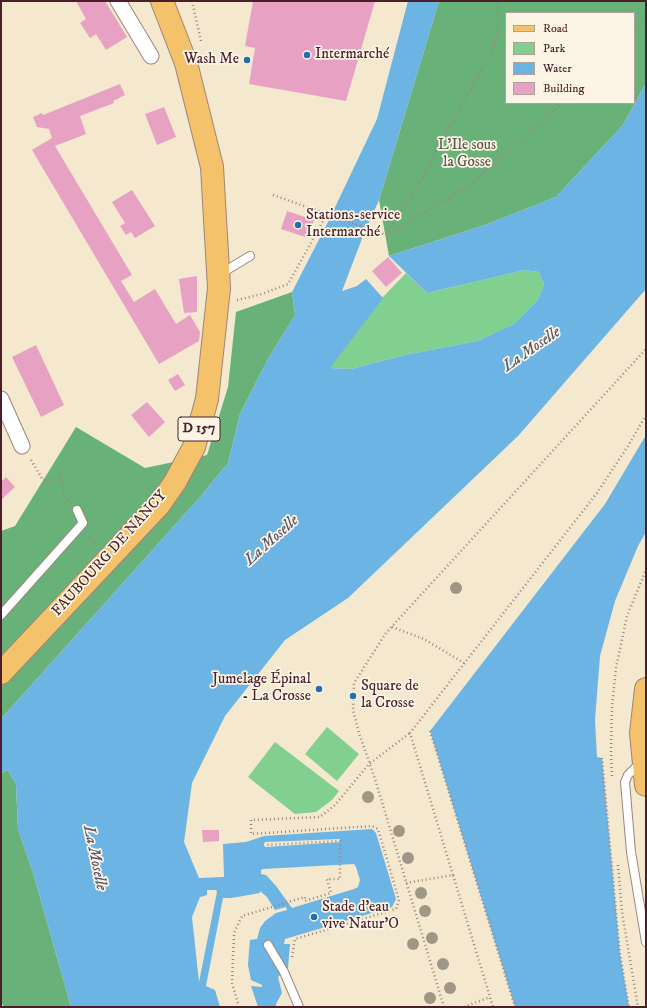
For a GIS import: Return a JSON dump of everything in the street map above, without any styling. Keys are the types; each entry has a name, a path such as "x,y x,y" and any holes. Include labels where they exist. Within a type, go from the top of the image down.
{"main road":[{"name":"FAUBOURG DE NANCY","path":"1,673 159,505 179,475 194,447 207,398 219,288 212,166 186,63 162,1"},
{"path":"646,689 641,732 646,785"}],"street":[{"path":"118,1 151,56"},
{"path":"1,399 22,446"}],"lane":[{"path":"218,275 250,256"},
{"path":"1,615 83,522 77,510"},
{"path":"643,760 628,775 625,782 631,852 646,942"},
{"path":"268,945 284,972 299,1007"}],"path":[{"path":"192,1 201,43"},
{"path":"386,235 422,179 492,51 499,29 498,1"},
{"path":"635,32 646,15"},
{"path":"386,235 469,186 562,104"},
{"path":"273,195 386,235"},
{"path":"235,300 262,294 288,284 327,214"},
{"path":"444,1007 375,779 359,733 353,710 354,683 386,633 646,349"},
{"path":"294,964 292,957 295,939 396,909 399,900 378,829 372,826 251,834 252,820 320,817 335,805 369,764 410,733 597,493 628,446 646,415"},
{"path":"22,446 43,480 54,480 60,473 64,496 77,510"},
{"path":"392,627 424,640 464,663"},
{"path":"430,731 514,1007"},
{"path":"410,733 493,1007"},
{"path":"602,758 620,954 629,1007"},
{"path":"239,1007 232,983 234,933 242,916 304,897 305,901 331,893 327,879 340,878 340,841 265,844"},
{"path":"406,883 453,875"},
{"path":"464,1007 490,997"}],"green space":[{"name":"L'Ile sous la Gosse","path":"439,1 646,1 646,83 635,103 635,12 505,12 505,104 634,104 623,125 556,197 485,225 389,256 379,200"},
{"path":"525,270 539,272 544,285 537,301 514,324 477,341 405,355 351,369 329,368 382,298 406,273 427,293"},
{"path":"292,292 295,315 268,359 240,414 228,463 200,497 1,719 1,531 15,526 76,427 145,468 207,455 228,387 236,312"},
{"path":"327,727 359,754 337,781 305,754"},
{"path":"275,742 339,791 332,800 316,812 295,814 248,777"},
{"path":"8,770 16,784 18,829 34,876 71,1007 4,1007 1,1002 1,773"}],"water":[{"name":"La Moselle","path":"408,1 439,1 379,200 363,236 342,291 357,286 366,279 383,298 330,368 351,369 405,355 477,341 514,324 537,301 544,285 539,272 525,270 427,293 389,256 485,225 556,197 623,125 646,83 646,289 518,436 348,598 285,640 225,716 192,783 184,842 199,878 224,877 223,844 246,842 264,836 372,829 376,833 396,899 392,907 285,939 284,944 290,944 288,968 278,977 282,993 276,1007 258,1007 251,986 262,987 262,985 251,980 248,965 250,940 257,939 260,928 265,921 276,913 287,910 286,907 275,910 267,897 260,891 260,893 223,898 206,986 215,990 220,1007 71,1007 34,876 18,829 16,784 8,770 1,773 1,719 200,497 228,463 240,414 268,359 295,315 292,292 328,222 377,119","holes":["340,839 341,842 266,847 264,846 265,842","354,864 360,880 358,887 292,908 266,875 261,874 261,870 263,869","207,890 216,890 217,892 199,982 192,917 200,897 207,895"]},
{"path":"646,435 646,532 638,546 615,601 600,656 595,720 597,757 602,758 620,954 629,1007 515,1007 430,731 605,504"}],"building":[{"path":"76,1 105,1 127,37 106,50 96,34 90,38 80,23 86,19"},
{"name":"Intermarché","path":"253,1 375,1 346,101 249,84 255,48 245,46"},
{"path":"120,84 125,95 113,101 114,103 80,116 86,134 55,146 132,275 121,281 134,302 155,289 176,324 190,315 200,332 199,341 159,364 32,150 52,138 49,129 37,127 33,117 42,113 43,115"},
{"path":"164,107 176,137 157,145 145,114"},
{"path":"132,190 155,226 135,238 131,232 126,235 120,226 125,223 112,202"},
{"name":"Stations-service Intermarché","path":"287,211 314,220 308,238 281,229"},
{"path":"388,257 402,273 386,287 372,271"},
{"path":"197,276 197,312 184,313 179,279"},
{"path":"36,345 64,405 41,417 12,357"},
{"path":"178,374 185,385 175,391 168,380"},
{"path":"147,402 165,422 149,437 131,415"},
{"path":"6,477 15,487 1,500 1,482"},
{"path":"202,830 219,830 219,841 203,842"}],"place":[{"name":"Intermarché","path":"307,55"},
{"name":"Wash Me","path":"247,60"},
{"name":"Stations-service Intermarché","path":"298,225"},
{"name":"Jumelage Épinal - La Crosse","path":"319,689"},
{"name":"Square de la Crosse","path":"353,696"},
{"name":"Stade d'eau vive Natur'O","path":"314,917"}]}
